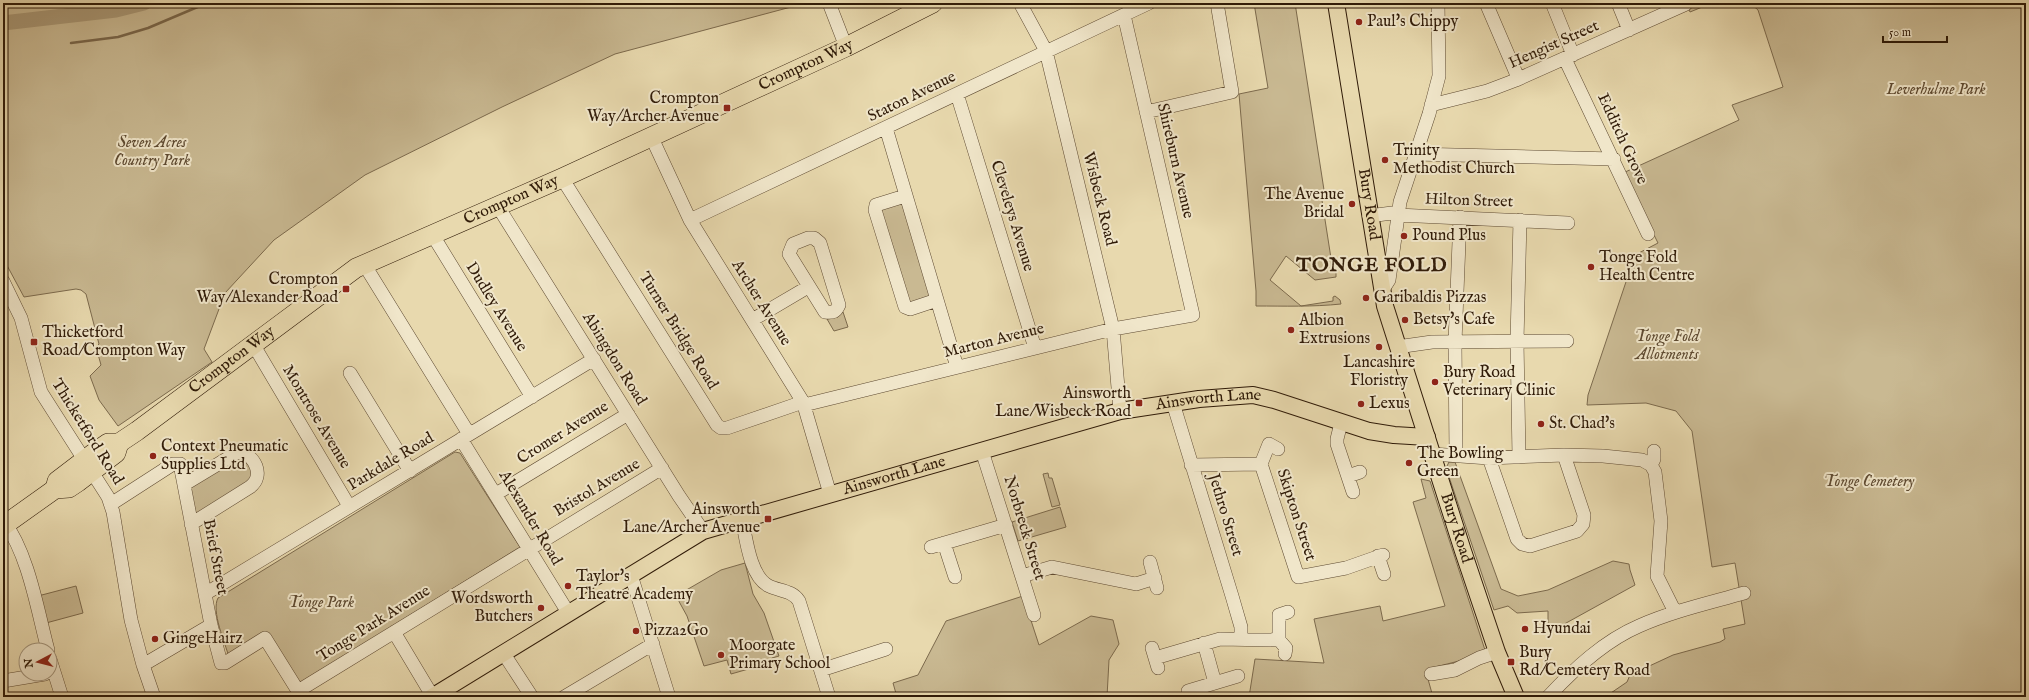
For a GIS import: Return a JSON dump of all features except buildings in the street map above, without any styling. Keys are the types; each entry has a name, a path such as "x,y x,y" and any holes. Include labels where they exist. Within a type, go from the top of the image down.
{"highway":[{"name":"Crompton Way","path":"4,523 55,489 57,481 89,466 108,443 119,443 356,268 497,205 562,178 650,136 846,47 932,3"}],"main road":[{"name":"Bury Road","path":"1336,3 1382,291 1397,347 1497,652 1516,697"},
{"name":"Ainsworth Lane","path":"432,697 704,531 1120,411 1173,403 1253,395 1274,400 1369,431 1394,436 1427,438"},
{"path":"1394,436 1421,420"}],"street":[{"path":"829,3 846,47"},
{"name":"Wisbeck Road","path":"1020,3 1046,51 1113,330 1120,411"},
{"name":"Staton Avenue","path":"690,220 1149,3"},
{"path":"1146,112 1232,92 1218,3"},
{"path":"1382,291 1389,280 1397,215 1414,154 1431,105 1439,76 1438,3"},
{"path":"1486,3 1516,73 1516,80"},
{"name":"Edditch Grove","path":"1552,3 1569,57 1648,234"},
{"path":"1618,3 1629,30"},
{"name":"Hengist Street","path":"1431,105 1487,91 1516,80 1685,4"},
{"name":"Shireburn Avenue","path":"1124,15 1193,315"},
{"name":"Cleveleys Avenue","path":"957,94 1035,348"},
{"path":"886,128 957,367"},
{"name":"Archer Avenue","path":"650,136 690,220 804,403 830,494"},
{"path":"1414,154 1614,159"},
{"name":"Turner Bridge Road","path":"562,178 717,425 721,428 727,428 804,403"},
{"path":"905,196 876,205 875,210 904,307 910,309 937,300"},
{"name":"Abingdon Road","path":"497,205 662,468 704,531"},
{"name":"Hilton Street","path":"1370,216 1392,212 1397,215 1568,222"},
{"path":"1456,456 1455,342 1460,217"},
{"path":"1519,457 1517,341 1520,220"},
{"name":"Dudley Avenue","path":"432,234 532,397"},
{"path":"808,238 814,238 820,242 839,305 836,311 831,313 825,312 808,287 789,254 793,244 808,238"},
{"name":"Alexander Road","path":"364,264 465,437 496,494 569,614"},
{"name":"Thicketford Road","path":"3,281 21,318 40,392 106,492 111,504 131,620 143,665 154,697"},
{"path":"752,320 808,287"},
{"name":"Marton Avenue","path":"804,403 1113,330 1193,315"},
{"path":"1397,347 1432,342 1567,341"},
{"name":"Montrose Avenue","path":"253,344 349,506"},
{"name":"Parkdale Road","path":"205,594 594,360"},
{"path":"350,373 410,471"},
{"name":"Jethro Street","path":"1173,403 1236,608 1241,627 1240,638"},
{"name":"Cromer Avenue","path":"496,494 628,414"},
{"path":"1341,423 1337,444 1353,492"},
{"path":"1191,465 1261,464 1269,444 1278,449"},
{"name":"Norbreck Street","path":"982,450 1034,615"},
{"path":"1650,465 1654,459 1654,451"},
{"path":"185,484 238,452 248,456 258,471 258,477 250,487 191,524"},
{"path":"1432,454 1489,458 1564,455 1625,457 1642,460 1650,465 1655,472 1661,521 1657,576 1675,612"},
{"path":"1489,458 1517,539 1522,544 1530,546 1577,531 1583,524 1584,515 1564,455"},
{"name":"Brief Street","path":"111,504 173,464 179,463 182,467 191,524 211,625 221,663 225,663 265,638"},
{"name":"Skipton Street","path":"1261,464 1298,577 1346,568 1380,556 1384,574"},
{"name":"Bristol Avenue","path":"529,548 662,468"},
{"path":"1348,476 1360,472"},
{"path":"742,519 757,576 768,586 793,594 799,601 810,649 821,670 829,697"},
{"path":"4,523 25,566 46,642"},
{"path":"930,547 1006,525"},
{"path":"944,543 955,577"},
{"name":"Tonge Park Avenue","path":"265,638 298,691 529,548"},
{"path":"1022,576 1052,567 1136,584 1156,583 1150,562"},
{"path":"631,575 669,697"},
{"path":"1548,697 1586,660 1613,640 1638,626 1675,612 1744,593"},
{"path":"1285,654 1286,648 1279,640 1279,615 1288,612"},
{"path":"143,665 211,625"},
{"path":"394,632 432,697"},
{"path":"1155,658 1220,639 1240,638 1279,640"},
{"path":"1204,643 1215,683"},
{"path":"564,697 653,644"},
{"path":"821,670 886,648"},
{"path":"1431,674 1455,670 1479,658 1497,652"},
{"path":"504,654 532,697"},
{"path":"1188,691 1238,676"},
{"path":"3,680 18,678"},
{"path":"54,682 62,697"}],"green space":[{"name":"Seven Acres Country Park","path":"3,3 806,3 615,54 502,107 365,175 274,240 225,293 204,349 212,362 118,426 99,400 90,376 101,365 96,347 99,344 86,294 81,290 76,289 24,297 3,258"},
{"path":"1254,3 1295,3 1324,190 1321,194 1333,271 1336,271 1336,277 1315,280 1286,256 1270,280 1301,306 1256,306 1239,94 1268,88"},
{"path":"1686,3 1712,3 1690,12"},
{"name":"Tonge Cemetery","path":"1750,3 2026,3 2026,697 1605,697 1627,682 1630,675 1673,655 1720,642 1725,639 1723,629 1745,624 1735,563 1712,567 1692,431 1676,411 1646,403 1587,405 1588,395 1635,255 1658,243 1623,173 1739,120 1732,105 1783,87 1758,10"},
{"path":"902,202 931,296 910,304 880,209"},
{"path":"1335,296 1340,300 1341,304 1301,306 1333,301 1333,297"},
{"path":"843,312 848,327 834,331 827,319 838,317"},
{"name":"Tonge Park","path":"455,452 460,453 520,547 299,684 266,633 229,657 217,619 216,604 218,598"},
{"path":"242,456 254,471 253,481 196,514 190,488 192,483"},
{"path":"1449,462 1455,462 1501,589 1518,596 1548,590 1613,561 1629,564 1635,585 1548,633 1548,611 1517,613 1508,606 1494,610 1446,468"},
{"path":"1048,473 1049,478 1052,478 1060,505 1052,507 1043,474"},
{"path":"1421,479 1430,481 1485,650 1467,659 1427,669 1426,672 1433,697 1249,697 1255,659 1324,663 1314,619 1380,606 1383,621 1445,606 1413,502 1426,498"},
{"path":"1060,507 1066,527 1018,541 1012,522"},
{"path":"745,563 753,594 764,613 779,656 772,658 773,662 731,674 727,660 704,666 687,616 676,596 721,570"},
{"path":"76,586 83,613 46,623 38,596"},
{"path":"1023,596 1039,645 1091,616 1113,620 1119,644 1109,660 1107,697 897,697 893,683 918,675 946,621"}],"waterway":[{"path":"3,23 116,10 144,3"},
{"path":"71,43 118,37 148,28 207,3"}],"place":[{"name":"Paul's Chippy","path":"1359,22"},
{"name":"Crompton Way/Archer Avenue","path":"727,108"},
{"name":"Trinity Methodist Church","path":"1385,160"},
{"name":"The Avenue Bridal","path":"1352,204"},
{"name":"Pound Plus","path":"1404,236"},
{"name":"Tonge Fold Health Centre","path":"1591,267"},
{"name":"Crompton Way/Alexander Road","path":"346,289"},
{"name":"Garibaldis Pizzas","path":"1366,298"},
{"name":"Betsy's Cafe","path":"1405,320"},
{"name":"Albion Extrusions","path":"1291,330"},
{"name":"Thicketford Road/Crompton Way","path":"34,342"},
{"name":"Lancashire Floristry","path":"1379,347"},
{"name":"Bury Road Veterinary Clinic","path":"1435,382"},
{"name":"Ainsworth Lane/Wisbeck Road","path":"1139,403"},
{"name":"Lexus","path":"1361,404"},
{"name":"St. Chad's","path":"1541,424"},
{"name":"Context Pneumatic Supplies Ltd","path":"153,456"},
{"name":"The Bowling Green","path":"1409,463"},
{"name":"Ainsworth Lane/Archer Avenue","path":"768,519"},
{"name":"Taylor's Theatre Academy","path":"568,586"},
{"name":"Wordsworth Butchers","path":"541,608"},
{"name":"Hyundai","path":"1525,629"},
{"name":"Pizza2Go","path":"636,631"},
{"name":"GingeHairz","path":"155,639"},
{"name":"Moorgate Primary School","path":"721,655"},
{"name":"Bury Rd/Cemetery Road","path":"1511,662"}],"district":[{"name":"TONGE FOLD","path":"1372,265"}],"park label":[{"name":"Leverhulme Park","path":"1936,90"},
{"name":"Tonge Fold Allotments","path":"1667,346"}]}
